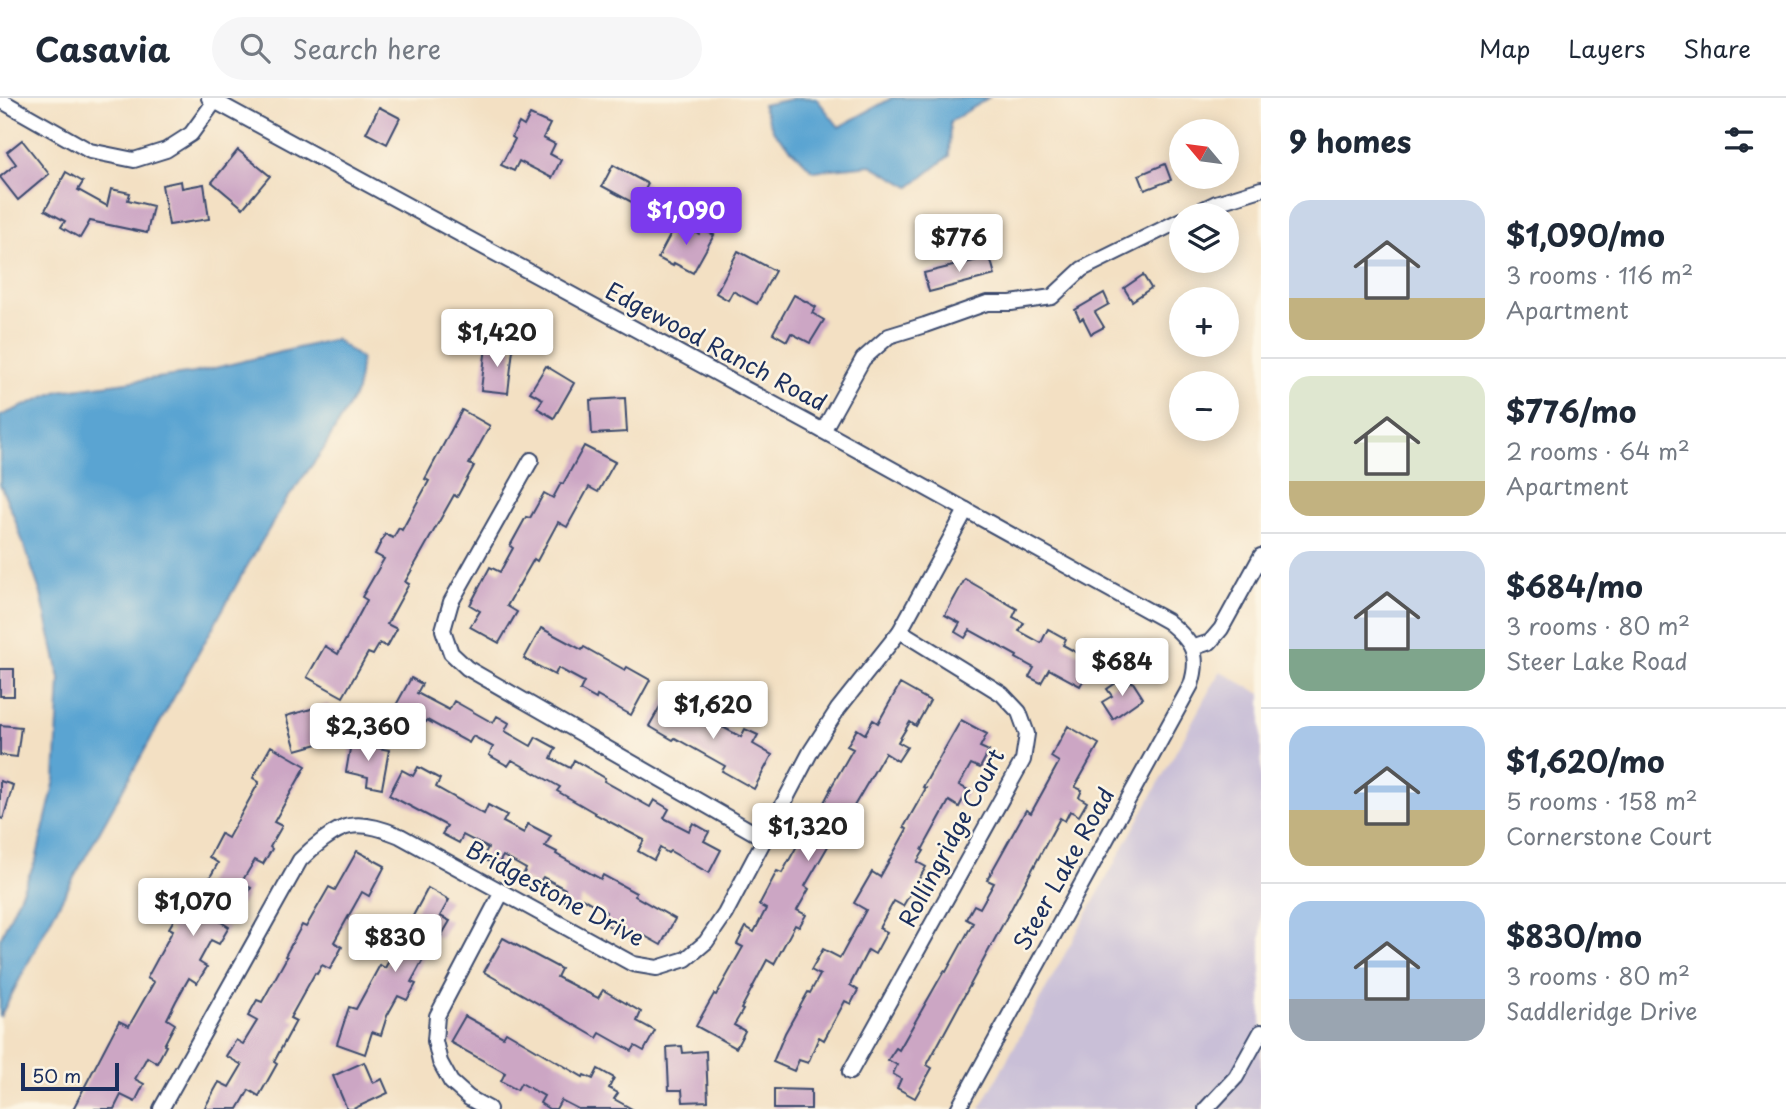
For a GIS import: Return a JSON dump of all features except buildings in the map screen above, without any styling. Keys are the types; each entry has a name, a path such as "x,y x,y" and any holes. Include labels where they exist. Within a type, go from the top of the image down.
{"street":[{"path":"1,102 90,151 134,160 166,150 191,134 212,100"},
{"name":"Edgewood Ranch Road","path":"212,100 1167,621 1188,639 1192,648"},
{"path":"1216,203 1261,189"},
{"path":"822,431 863,359 890,336 987,303 1011,303 1052,297 1082,269 1169,226"},
{"path":"531,460 451,602 443,630 451,653 467,668 765,839"},
{"name":"Bridgestone Drive","path":"161,1109 300,860 320,841 349,825 376,827 400,836 633,964 657,968 686,959 706,942 724,915 811,751 838,709 900,631 966,510"},
{"path":"1192,648 1210,642 1221,629 1261,556"},
{"name":"Rollingridge Court","path":"850,1072 1023,760 1027,734 1019,712 1002,694 900,631"},
{"name":"Steer Lake Road","path":"958,1109 1191,685 1196,659 1192,648"},
{"path":"489,1109 469,1098 451,1082 440,1062 435,1041 438,1016 502,892"},
{"path":"1206,1109 1236,1077 1261,1031"}],"shaded area":[{"path":"1220,671 1261,694 1261,1109 980,1109"}],"water":[{"path":"797,98 816,98 839,127 892,98 988,98 950,122 949,156 910,187 871,165 813,171 774,132 762,105"},
{"path":"335,339 361,359 357,391 323,450 285,502 243,573 52,917 0,1017 0,939 36,860 55,780 60,679 41,594 0,484 0,416 59,391 194,373"}]}
